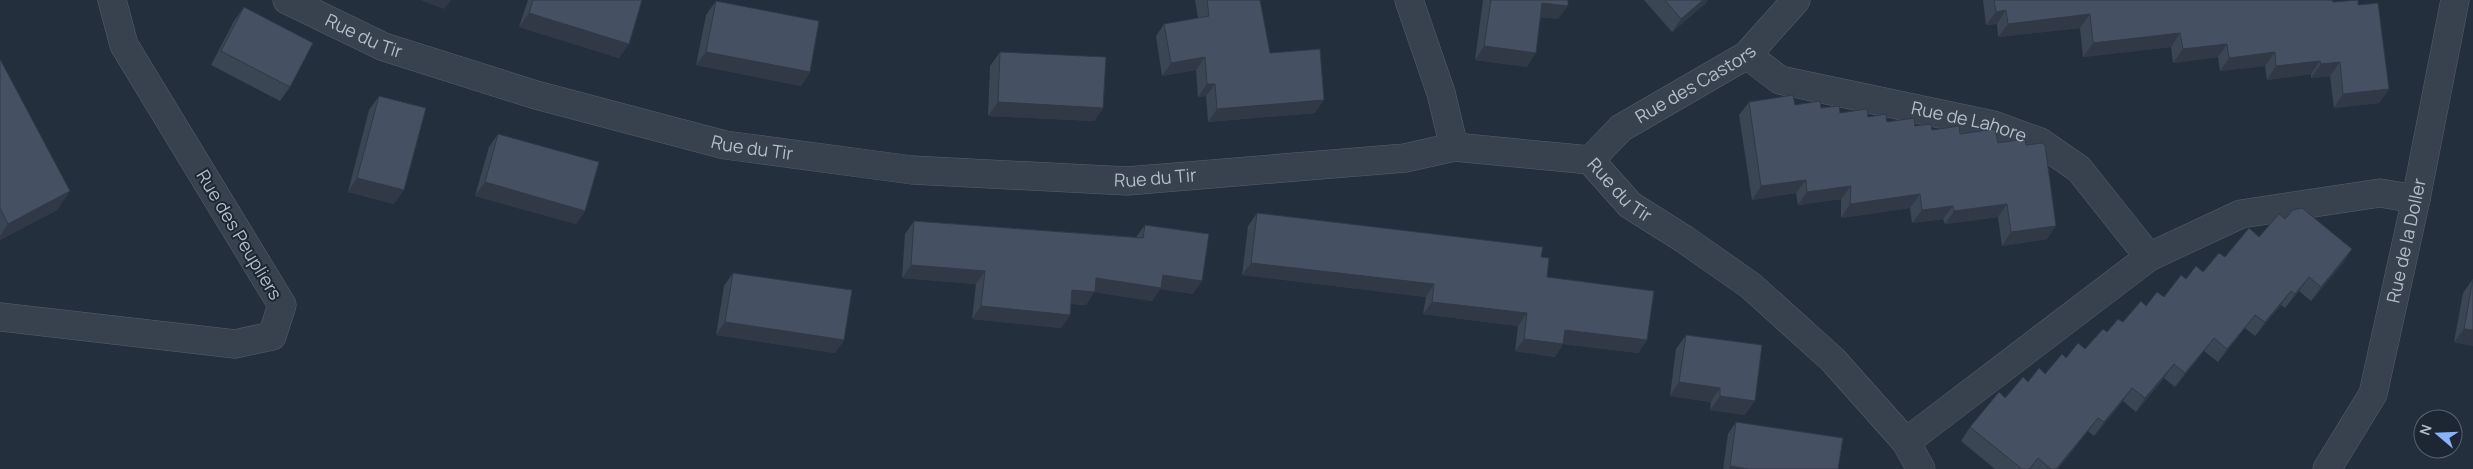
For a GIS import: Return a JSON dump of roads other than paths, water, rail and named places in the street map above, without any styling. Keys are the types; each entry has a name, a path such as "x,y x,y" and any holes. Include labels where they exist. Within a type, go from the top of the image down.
{"street":[{"name":"Rue des Peupliers","path":"0,317 235,344 272,336 282,305 124,45 112,0"},
{"name":"Rue du Tir","path":"287,0 384,47 536,95 725,145 912,170 1128,181 1405,158 1454,147 1590,160 1630,205 1684,239 1751,286 1833,360 1906,442 1922,469"},
{"path":"1409,0 1441,93 1454,147"},
{"name":"Rue des Castors","path":"1590,160 1621,128 1746,55 1796,0"},
{"name":"Rue de la Doller","path":"2327,469 2373,394 2416,199 2455,0"},
{"name":"Rue de Lahore","path":"1746,55 1780,80 1993,125 2040,142 2079,169 2149,257"},
{"path":"1906,442 2149,257 2241,214 2380,193 2416,199"}]}
